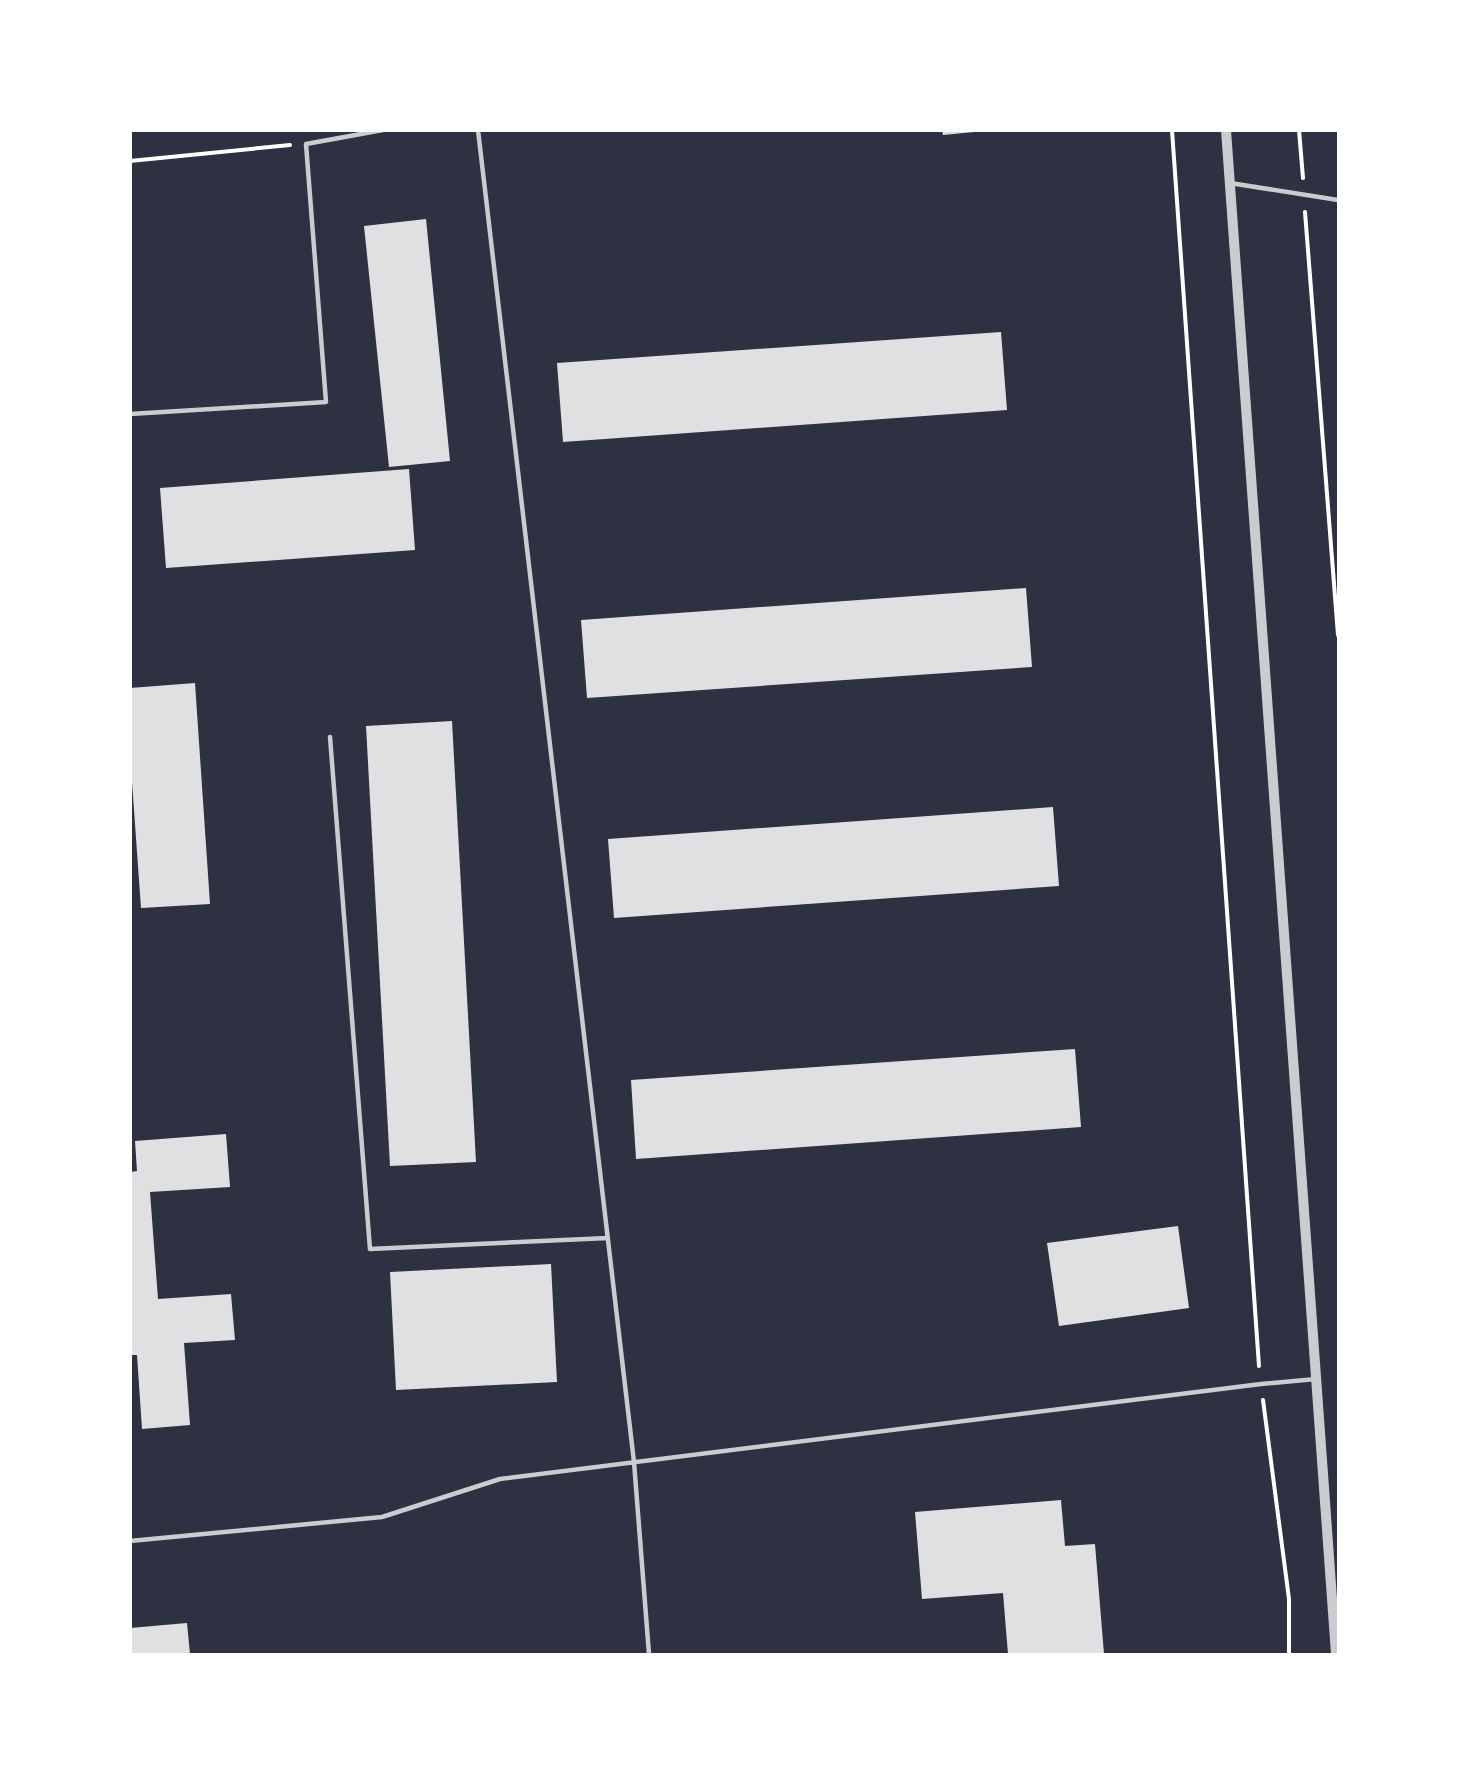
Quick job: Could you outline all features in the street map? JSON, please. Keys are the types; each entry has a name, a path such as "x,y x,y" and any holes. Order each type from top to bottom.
{"street":[{"path":"1226,130 1336,1654"}],"lane":[{"path":"130,414 326,402 306,144 383,130"},
{"path":"478,130 634,1462 649,1654"},
{"path":"1230,183 1338,200"},
{"path":"330,737 370,1249 608,1238"},
{"path":"130,1541 381,1517 500,1479 1261,1384 1316,1380"}],"path":[{"path":"1172,130 1261,1384 1288,1599 1289,1654"},
{"path":"1299,130 1338,635"},
{"path":"130,161 306,144"}],"building":[{"path":"942,130 974,130 974,132 943,135"},
{"path":"426,219 450,461 389,467 364,226"},
{"path":"1001,332 1007,410 563,442 557,363"},
{"path":"409,469 415,550 166,568 160,488"},
{"path":"1026,588 1032,667 587,698 581,620"},
{"path":"195,683 210,904 141,908 130,754 130,688"},
{"path":"452,721 476,1162 390,1166 366,726"},
{"path":"1053,807 1059,886 614,918 608,839"},
{"path":"1075,1049 1081,1127 636,1159 631,1080"},
{"path":"226,1134 230,1187 150,1192 158,1299 231,1294 235,1340 184,1343 190,1425 142,1429 137,1355 130,1355 130,1172 137,1171 135,1141"},
{"path":"1178,1226 1189,1308 1059,1326 1047,1243"},
{"path":"551,1264 557,1382 396,1390 390,1272"},
{"path":"1061,1500 1065,1546 1095,1544 1104,1654 1008,1654 1003,1593 922,1599 915,1512"},
{"path":"187,1623 190,1654 130,1654 130,1628"}]}
